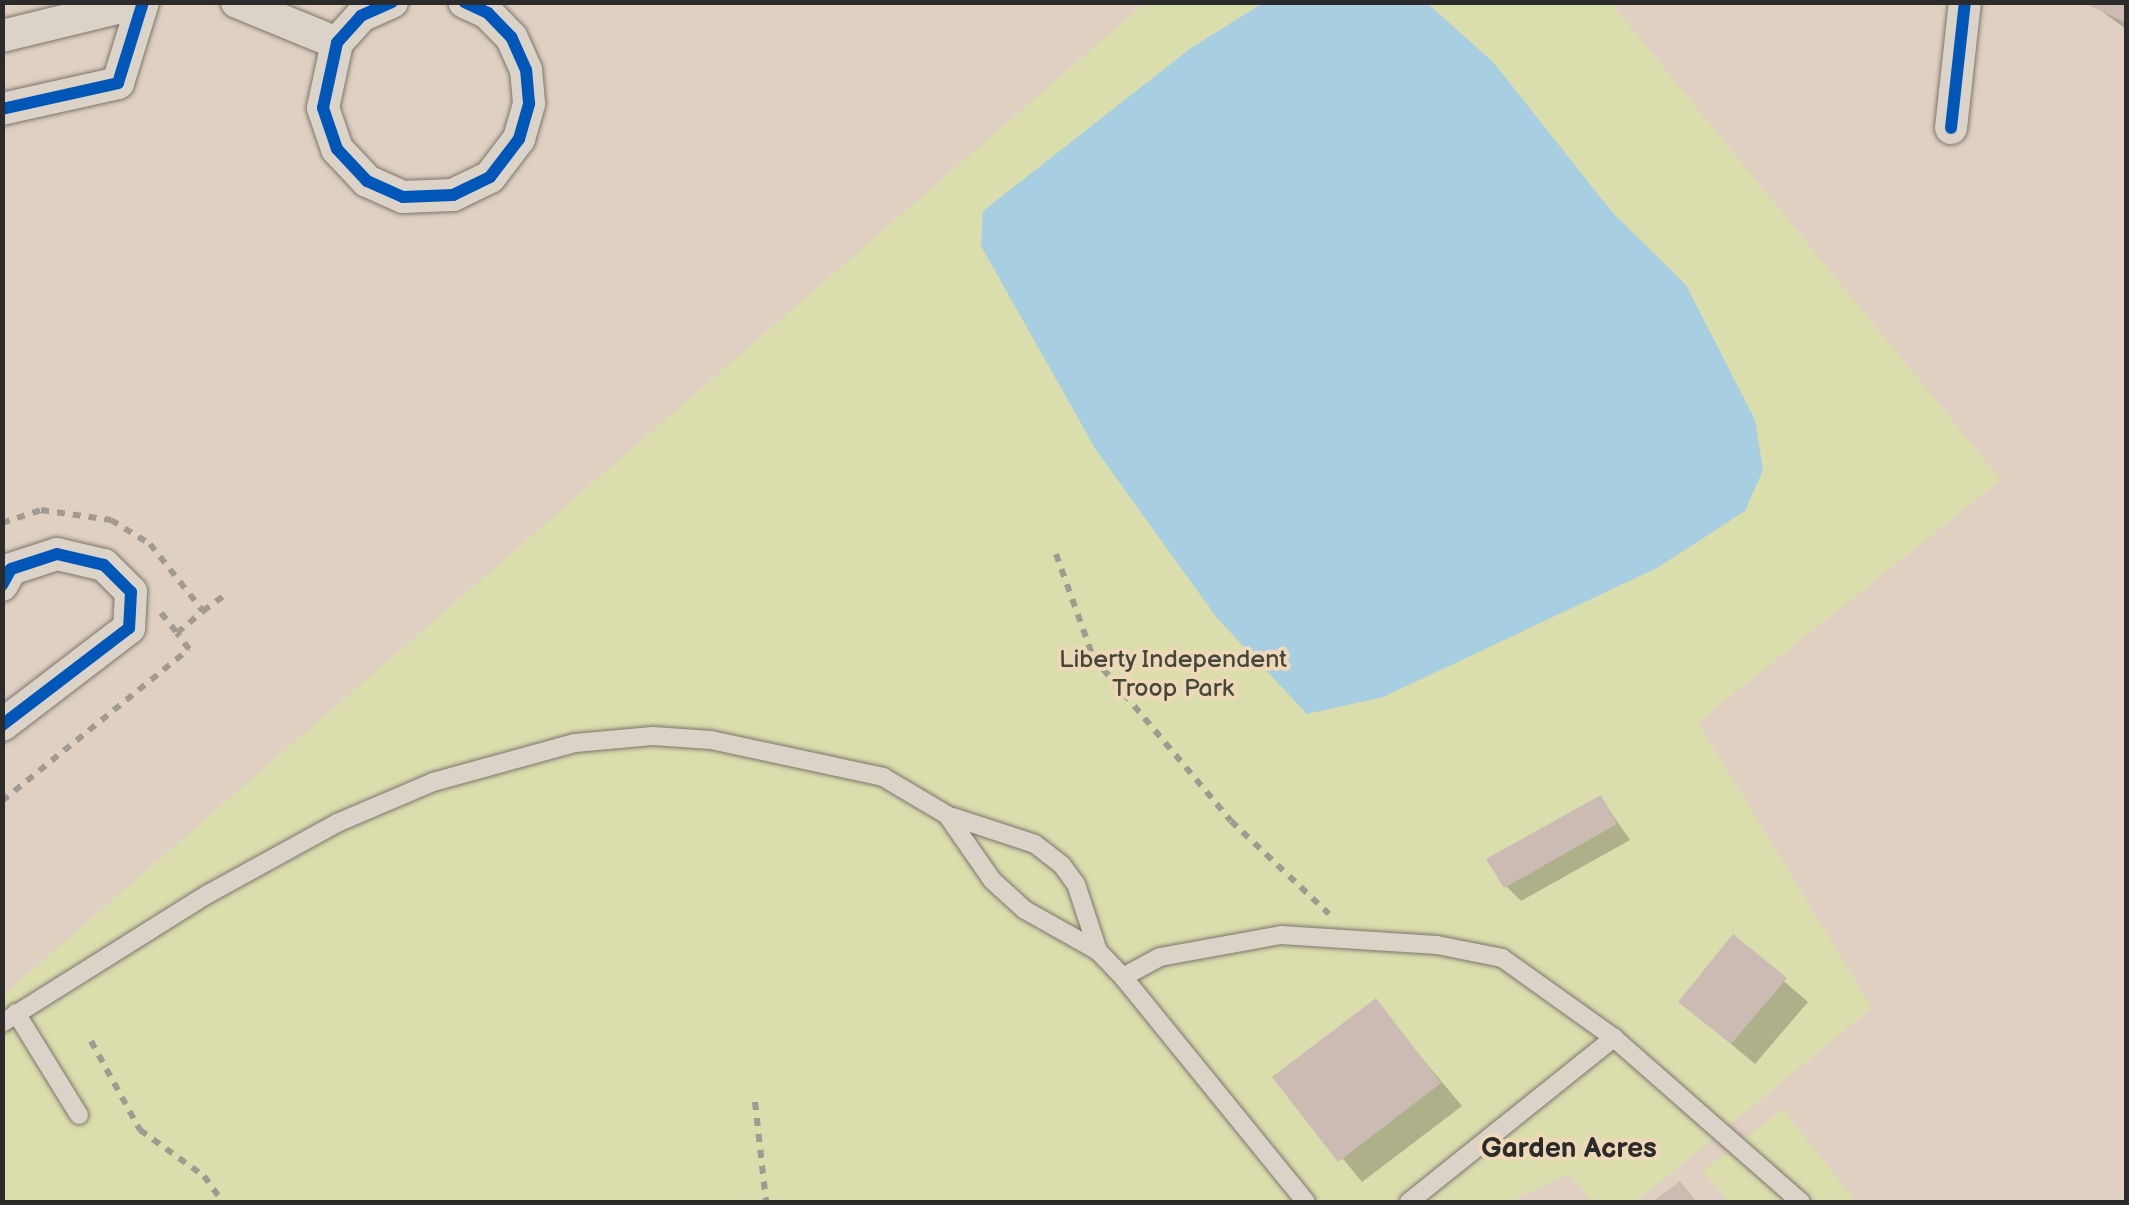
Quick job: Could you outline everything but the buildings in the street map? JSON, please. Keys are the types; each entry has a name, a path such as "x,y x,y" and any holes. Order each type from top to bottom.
{"street":[{"path":"2,36 143,2"},
{"path":"2,109 118,82 143,2"},
{"path":"237,2 336,43"},
{"path":"392,2 361,16 336,43 323,108 337,149 368,181 404,197 452,195 490,177 519,139 529,104 526,70 510,37 488,14 464,2"},
{"path":"1950,128 1965,2"},
{"path":"2,585 11,569 57,554 104,565 131,592 128,628 6,712"}],"lane":[{"path":"79,1115 9,1018 93,962 337,823 433,782 575,743 653,736 762,747 883,778 947,815 1034,844 1062,864 1076,884 1098,950"},
{"path":"947,815 992,880 1024,910 1098,950 1306,1202"},
{"path":"1123,977 1160,957 1281,936 1357,940 1502,958 1614,1038 1802,1202"},
{"path":"1409,1202 1614,1038"}],"path":[{"path":"1056,554 1093,657 1231,822 1357,940"},
{"path":"2,801 189,650 157,607"},
{"path":"177,632 203,610"},
{"path":"91,1041 140,1130 204,1176 223,1202"},
{"path":"756,1102 766,1202"}],"green space":[{"name":"Liberty Independent Troop Park","path":"1145,3 1611,3 2001,480 1698,722 1872,1008 1636,1202 1593,1202 1569,1174 1509,1202 3,1202 2,996"},
{"path":"1783,1109 1856,1202 1729,1202 1703,1171"}],"water":[{"path":"1263,3 1427,3 1494,63 1612,212 1686,285 1755,420 1763,470 1745,511 1657,568 1383,697 1307,714 1217,618 1096,450 981,246 983,211 1191,48"}],"cycle path":[{"path":"2,109 118,83 143,2"},
{"path":"392,2 361,16 337,43 323,108 337,149 367,181 403,197 453,195 490,177 519,139 529,103 526,70 511,37 488,13 464,2"},
{"path":"1951,128 1965,2"},
{"path":"2,585 11,569 57,554 104,565 131,592 129,628 2,725"}],"district":[{"name":"Garden Acres","path":"1569,1149"}]}
